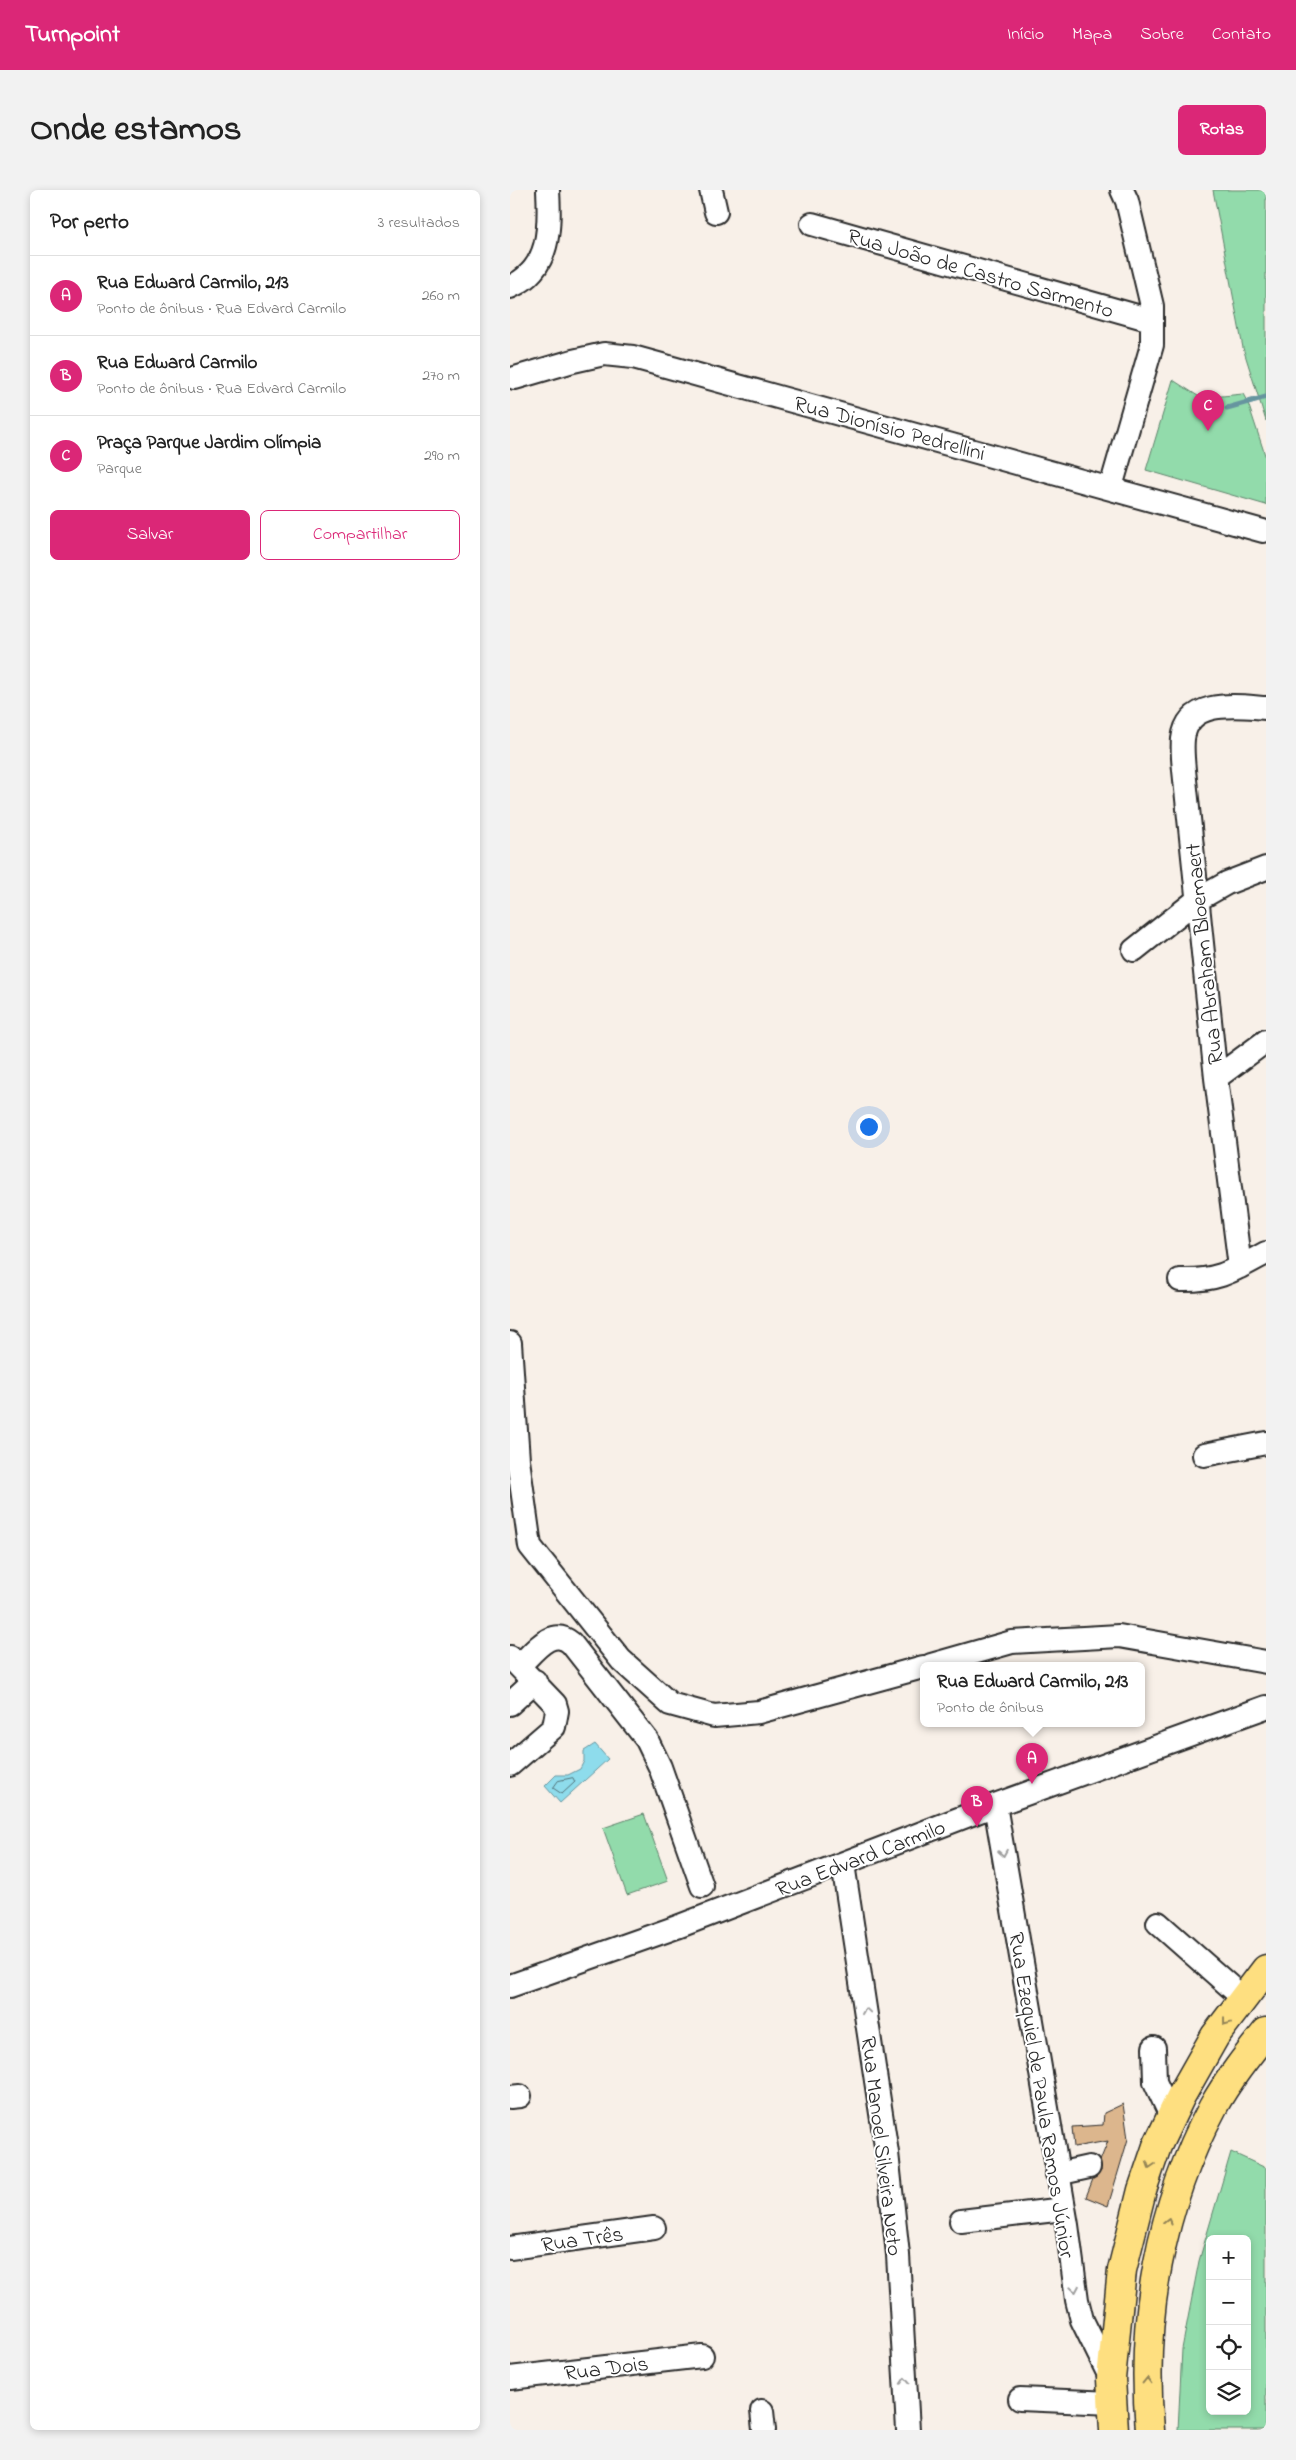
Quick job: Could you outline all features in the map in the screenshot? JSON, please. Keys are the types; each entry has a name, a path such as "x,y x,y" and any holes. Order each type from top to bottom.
{"main road":[{"path":"1114,2430 1111,2391 1122,2270 1142,2190 1157,2146 1171,2116 1215,2036 1257,1983"},
{"path":"1233,2075 1252,2033 1266,2014"},
{"path":"1150,2430 1146,2390 1147,2349 1153,2286 1182,2176 1214,2106 1233,2075 1266,2032"}],"street":[{"path":"510,287 531,271 544,252 550,226 548,190"},
{"path":"711,190 716,212"},
{"path":"1110,487 1152,345 1152,306 1122,190"},
{"name":"Rua João de Castro Sarmento","path":"812,224 1151,320"},
{"name":"Rua Dionísio Pedrellini","path":"515,378 604,354 633,357 1110,487 1263,531"},
{"name":"Rua Abraham Bloemaert","path":"1240,1267 1216,1078 1184,770 1183,740 1187,726 1201,712 1211,707 1239,706 1266,708"},
{"path":"1134,950 1197,900 1226,883 1266,868"},
{"path":"1216,1078 1266,1040"},
{"path":"1180,1280 1204,1281 1222,1276 1266,1253"},
{"path":"510,1343 518,1460 530,1546 621,1660 670,1704 714,1716 759,1712 920,1668"},
{"path":"1204,1455 1266,1443"},
{"path":"942,1662 1012,1642 1118,1636 1266,1662"},
{"path":"510,1704 521,1668 548,1638 561,1637 571,1643 647,1740 660,1767 702,1886"},
{"path":"510,1765 554,1727 557,1712 555,1704 521,1668"},
{"name":"Rua Edvard Carmilo","path":"510,1986 677,1927 995,1804 1266,1707"},
{"name":"Rua Ezequiel de Paula Ramos Júnior","path":"995,1804 1064,2208 1072,2271 1082,2320 1111,2391"},
{"name":"Rua Manoel Silveira Neto","path":"843,1864 887,2153 898,2255 908,2430"},
{"path":"1158,1922 1257,1983"},
{"path":"1154,2048 1155,2082 1171,2116"},
{"path":"1058,2174 1089,2167"},
{"path":"961,2221 1064,2208"},
{"name":"Rua Três","path":"510,2248 654,2228"},
{"name":"Rua Dois","path":"510,2378 702,2356"},
{"path":"1020,2400 1111,2391"}],"green space":[{"path":"1213,190 1266,190 1266,421 1243,348"},
{"path":"1173,380 1201,398 1243,394 1248,403 1266,458 1266,505 1146,470"},
{"path":"644,1814 668,1881 627,1895 603,1828"},
{"path":"1231,2152 1266,2168 1266,2430 1178,2430 1182,2349 1199,2261 1206,2237 1206,2415 1251,2415 1251,2235 1207,2235"}],"water":[{"path":"595,1744 608,1759 560,1803 545,1786 556,1775 568,1775 580,1769 584,1761 584,1751"}],"building":[{"path":"1123,2104 1128,2139 1108,2206 1086,2197 1093,2179 1101,2171 1100,2161 1108,2141 1074,2147 1072,2127 1103,2125 1104,2113"}],"waterway":[{"path":"1227,408 1266,397"}],"place":[{"name":"Praça Parque Jardim Olímpia","path":"1208,431"},
{"name":"Rua Edward Carmilo, 213","path":"1032,1784"},
{"name":"Rua Edward Carmilo","path":"977,1827"}]}
